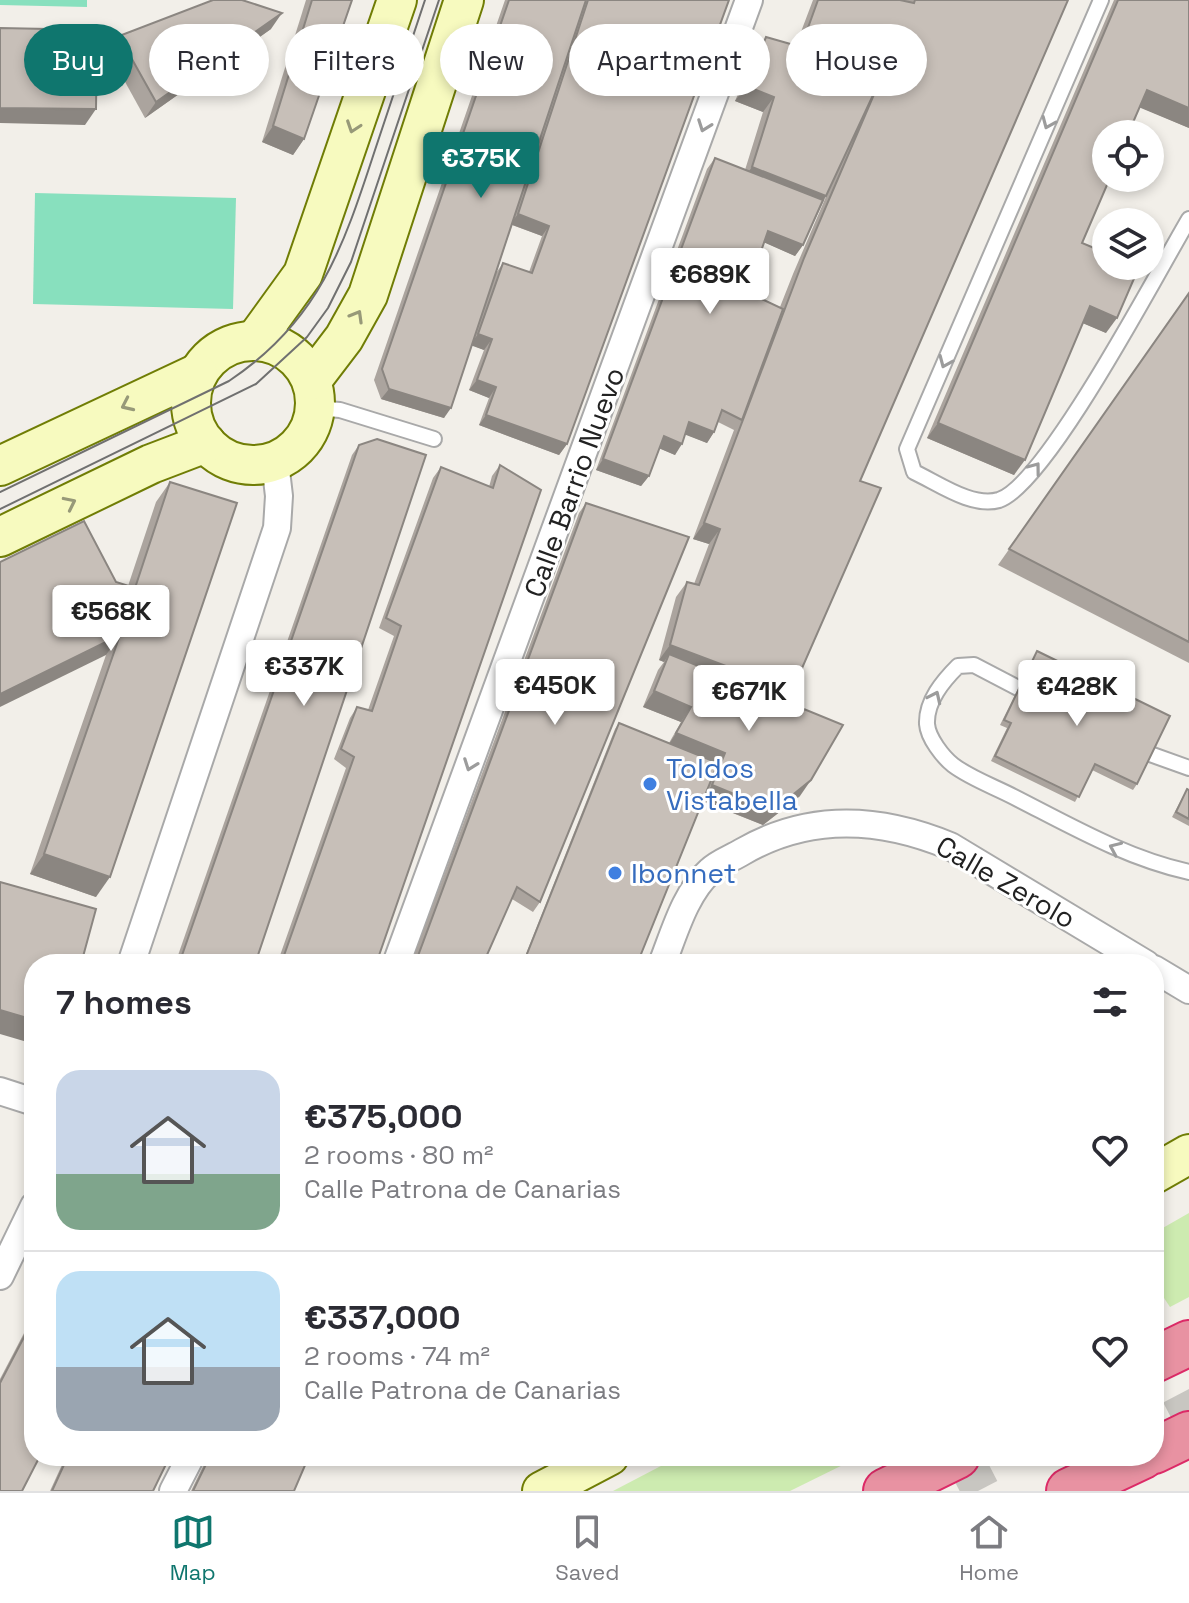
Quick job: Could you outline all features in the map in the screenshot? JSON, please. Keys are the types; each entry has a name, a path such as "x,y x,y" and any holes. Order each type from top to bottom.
{"highway":[{"path":"1164,1355 1189,1343"},
{"path":"1164,1446 1189,1434"},
{"path":"886,1491 937,1466"},
{"path":"1069,1491 1122,1466"}],"street":[{"path":"256,339 303,274 397,0"},
{"path":"314,394 293,353 276,343 256,339 232,343 212,355 198,373 191,407 206,443 231,461 245,465 275,462 293,452 306,437 314,394 368,295 464,0"},
{"name":"Calle Barrio Nuevo","path":"400,954 749,0"},
{"path":"0,466 198,373"},
{"path":"0,537 151,464 206,443"},
{"path":"134,954 277,528 279,496 275,462"},
{"name":"Calle Zerolo","path":"666,954 685,907 709,871 750,847 809,825 883,825 919,833 950,846 1129,954"},
{"path":"1164,975 1189,990"},
{"path":"0,1091 24,1099"},
{"path":"1164,1168 1189,1154"},
{"path":"0,1276 24,1227"},
{"path":"173,1491 186,1466"},
{"path":"542,1491 590,1466"}],"lane":[{"path":"1101,0 907,449 914,472 980,502 998,500 1021,485 1114,353 1189,219"},
{"path":"314,394 340,410 434,439"},
{"path":"1018,688 974,665 958,666 944,679 931,702 927,726 936,746 953,765 1087,835 1150,863 1189,872"},
{"path":"1150,754 1189,768"}],"green space":[{"path":"0,0 87,0 87,7 0,5"},
{"path":"35,193 236,198 233,309 33,304"},
{"path":"1189,1213 1189,1297 1170,1307 1164,1298 1164,1227"},
{"path":"661,1466 841,1466 790,1491 613,1491"}],"building":[{"path":"213,0 242,0 282,13 266,24 150,24"},
{"path":"312,0 352,0 344,24 305,24"},
{"path":"509,0 586,0 578,24 569,24 569,51 451,408 389,389 382,369 476,96 553,96 553,24 501,24"},
{"path":"588,0 729,0 720,24 580,24"},
{"path":"818,0 900,0 914,3 915,0 1068,0 860,481 881,488 792,691 670,645 687,582 699,585 720,529 704,523 804,258 873,96 927,96 927,24 809,24"},
{"path":"1118,0 1189,0 1189,108 1147,90 1134,120 1092,120 1092,192 1104,192 1097,208 1092,208 1092,220 1082,243 1092,247 1092,280 1133,280 1117,318 1090,306 1025,460 938,423"},
{"path":"149,25 149,90 133,61 133,31"},
{"path":"0,28 24,28 24,96 96,96 96,109 0,108"},
{"path":"770,38 786,43 786,96 873,96 826,196 752,167 774,97 770,95"},
{"path":"569,58 569,96 694,96 567,444 486,415 496,387 477,380 492,339 478,334 503,263 532,273 549,226 518,214"},
{"path":"285,87 285,96 319,96 304,139 273,126"},
{"path":"715,158 823,200 803,245 768,231 747,292 783,309 742,420 722,410 714,432 689,422 682,444 664,436 649,476 603,459"},
{"path":"1189,293 1189,642 1009,549"},
{"path":"377,439 426,455 258,954 182,954 359,445"},
{"path":"500,465 541,490 379,954 285,954 354,757 341,749 357,707 372,711 401,626 386,618 441,467 493,488"},
{"path":"170,482 237,503 110,877 44,854 120,635 0,694 0,562 84,521 116,582 135,588"},
{"path":"586,503 689,537 540,902 517,887 487,954 419,954"},
{"path":"1037,651 1170,716 1137,784 1095,764 1079,797 995,756 1011,723 1004,720"},
{"path":"669,654 843,725 811,780 774,810 712,785 725,753 676,733 691,707 654,691"},
{"path":"619,723 718,763 641,954 527,954"},
{"path":"1189,790 1189,819 1176,812"},
{"path":"0,882 96,909 84,954 24,954 24,1017 0,1010"},
{"path":"24,1337 24,1466 35,1466 22,1491 0,1491 0,1383"},
{"path":"63,1466 165,1466 153,1491 52,1491"},
{"path":"205,1466 305,1466 294,1491 193,1491"}],"tunnel":[{"path":"1164,1362 1189,1411"},
{"path":"968,1466 981,1491"}],"tram line":[{"path":"0,492 229,381 260,358 285,333 324,280 338,250 363,186 425,0"},
{"path":"0,509 256,384 307,337 328,308 351,262 439,0"}],"place":[{"name":"Toldos Vistabella","path":"650,784"},
{"name":"Ibonnet","path":"615,873"}]}
